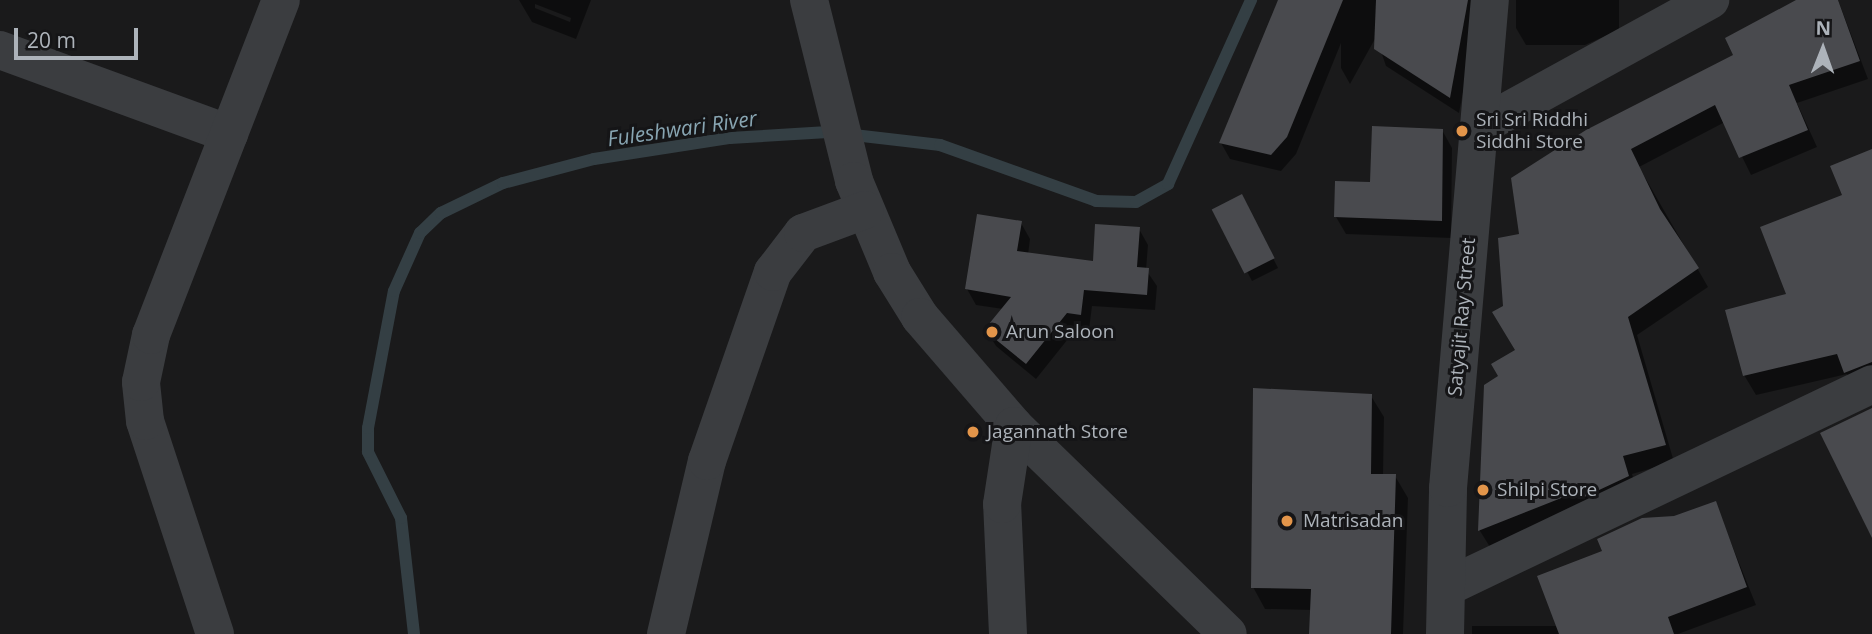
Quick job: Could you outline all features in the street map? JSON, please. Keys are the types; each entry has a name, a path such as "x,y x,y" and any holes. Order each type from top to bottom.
{"street":[{"path":"215,634 145,421 141,382 150,335 281,0"},
{"name":"Satyajit Ray Street","path":"1445,634 1448,488 1490,0"},
{"path":"1479,127 1710,0"},
{"path":"812,11 860,196 920,317 1014,426 1228,634"},
{"path":"0,50 229,134"},
{"path":"666,634 707,461 773,272 803,233 860,196"},
{"path":"1447,587 1872,384"},
{"path":"1008,634 1002,504 1014,426"}],"building":[{"path":"1278,0 1343,0 1287,137 1271,155 1219,143"},
{"path":"1376,0 1468,0 1450,98 1374,49"},
{"path":"1796,0 1838,0 1860,61 1789,85 1808,130 1739,158 1715,105 1631,149 1660,209 1699,268 1628,317 1666,445 1623,456 1629,476 1582,498 1579,491 1478,531 1484,385 1498,376 1491,364 1515,350 1492,312 1503,306 1498,238 1519,234 1511,178 1586,130 1733,55 1725,38"},
{"path":"1372,126 1443,129 1442,221 1334,217 1335,181 1370,182"},
{"path":"1872,149 1872,362 1844,373 1837,354 1743,376 1725,310 1786,294 1760,227 1842,195 1830,166"},
{"path":"1242,194 1275,258 1244,274 1212,209"},
{"path":"977,214 1022,221 1017,251 1093,261 1095,224 1140,227 1137,267 1149,268 1147,295 1084,290 1081,315 1067,313 1026,364 984,330 1011,297 965,289"},
{"path":"1253,388 1372,394 1371,474 1396,474 1391,634 1309,634 1311,589 1251,588"},
{"path":"1872,408 1872,538 1820,433"},
{"path":"1716,501 1747,587 1668,617 1674,634 1559,634 1537,576 1602,551 1597,539 1642,518 1674,516"}],"waterway":[{"name":"Fuleshwari River","path":"414,634 401,518 368,452 368,428 394,291 420,233 441,213 503,183 594,159 730,138 828,132 940,145 1096,201 1136,202 1168,184 1251,0"}],"place":[{"name":"Sri Sri Riddhi Siddhi Store","path":"1462,131"},
{"name":"Arun Saloon","path":"992,332"},
{"name":"Jagannath Store","path":"973,432"},
{"name":"Shilpi Store","path":"1483,490"},
{"name":"Matrisadan","path":"1287,521"}]}
